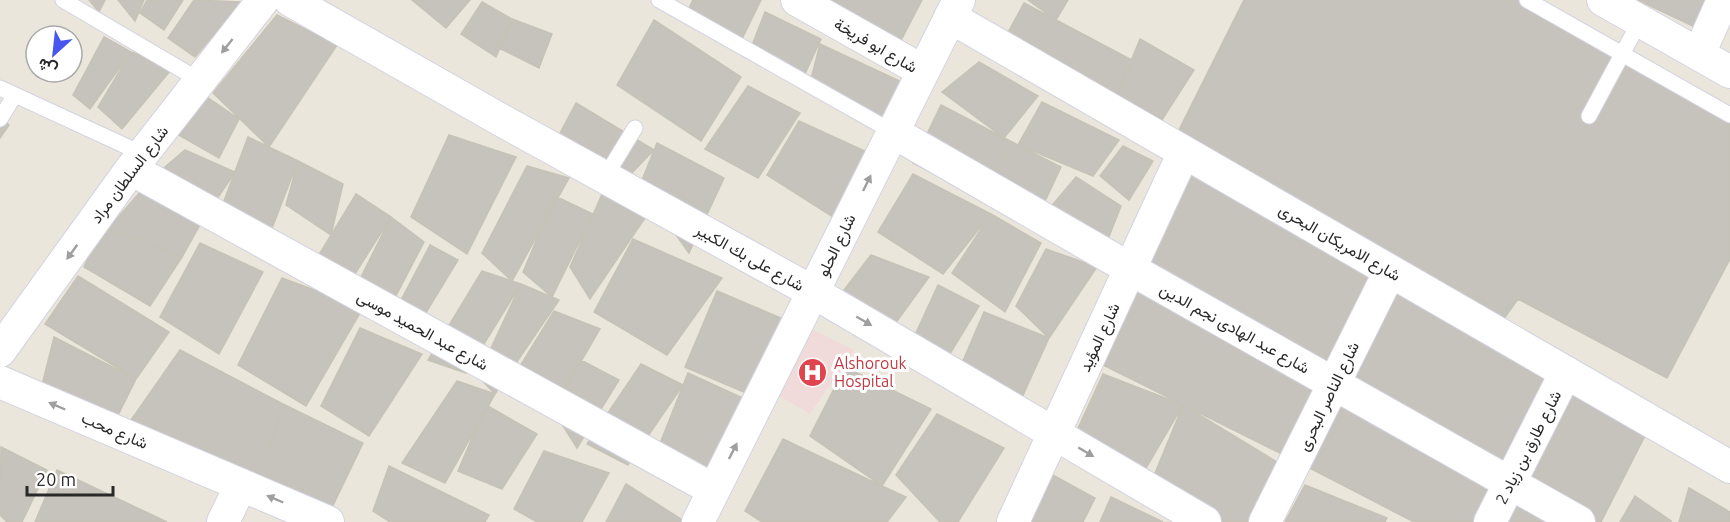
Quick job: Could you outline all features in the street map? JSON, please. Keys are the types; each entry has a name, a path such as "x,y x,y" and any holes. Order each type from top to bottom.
{"street":[{"name":"شارع السلطان مراد","path":"0,351 137,162 263,0"},
{"name":"شارع على بك الكبير","path":"290,0 813,292 1205,522"},
{"name":"شارع ابو فريخة","path":"797,0 923,71"},
{"path":"1603,0 1730,72"},
{"path":"1699,54 1723,0"},
{"name":"شارع الحلو","path":"698,522 955,8"},
{"name":"شارع الامريكان البحرى","path":"955,8 1185,152 1730,466"},
{"name":"شارع عبد الهادى نجم الدين","path":"892,132 1579,522"},
{"name":"شارع المؤيد","path":"1013,522 1185,152"},
{"name":"شارع عبد الحميد موسى","path":"137,162 714,490"},
{"name":"شارع الناصر البحرى","path":"1265,522 1390,271"},
{"name":"شارع طارق بن زياد 2","path":"1490,522 1566,372"},
{"name":"شارع محب","path":"0,382 328,522"},
{"path":"223,522 241,484"}],"lane":[{"path":"63,0 199,80"},
{"path":"659,0 892,132"},
{"path":"1527,0 1730,115"},
{"path":"1589,116 1640,21"},
{"path":"0,88 137,162"},
{"path":"0,119 15,95"},
{"path":"605,177 635,128"}],"shaded area":[{"name":"Alshorouk Hospital","path":"810,328 854,350 810,414 776,394"}],"building":[{"path":"89,0 105,0 99,12"},
{"path":"118,0 144,0 135,21"},
{"path":"147,0 183,0 164,30 140,13"},
{"path":"194,0 241,2 195,57 168,38"},
{"path":"412,0 470,0 446,28"},
{"path":"693,0 761,0 740,43 688,10"},
{"path":"814,0 922,0 896,50"},
{"path":"1028,0 1068,0 1056,20"},
{"path":"1244,0 1522,0 1730,115 1730,259 1667,378 1518,299 1503,320 1177,134"},
{"path":"1638,0 1712,0 1699,29"},
{"path":"482,2 512,19 496,57 461,34"},
{"path":"1024,3 1132,60 1115,100 1005,38"},
{"path":"765,12 821,39 803,78 751,48"},
{"path":"277,15 337,45 269,147 213,93"},
{"path":"512,19 552,34 539,68 495,46"},
{"path":"654,20 741,77 701,141 617,85"},
{"path":"104,37 131,52 90,109 73,95 79,84 84,84 84,74"},
{"path":"1140,39 1194,70 1160,123 1115,100"},
{"path":"820,44 904,83 880,119 811,79"},
{"path":"131,52 174,66 122,129 98,107"},
{"path":"979,62 1038,96 1004,138 942,92"},
{"path":"748,86 800,113 758,178 705,149"},
{"path":"204,95 239,119 219,158 177,134"},
{"path":"1042,102 1119,140 1093,176 1018,145"},
{"path":"576,103 654,150 626,179 557,139"},
{"path":"941,105 1014,143 978,197 913,163"},
{"path":"0,117 9,125 0,138"},
{"path":"799,121 867,152 833,217 767,175"},
{"path":"449,135 516,157 467,254 411,217"},
{"path":"248,137 298,161 269,236 221,209"},
{"path":"657,143 724,178 689,253 640,185"},
{"path":"1014,143 1061,167 1032,229 978,197"},
{"path":"1123,146 1153,161 1129,200 1100,176"},
{"path":"185,150 235,172 201,223 150,180"},
{"path":"1181,159 1390,271 1332,376 1130,269"},
{"path":"298,161 343,184 331,235 286,205"},
{"path":"527,166 569,178 512,281 482,253"},
{"path":"913,174 991,214 943,274 878,232"},
{"path":"1076,177 1121,206 1097,267 1032,229"},
{"path":"141,191 201,223 182,257 108,229"},
{"path":"603,192 649,212 590,299 570,267"},
{"path":"356,194 391,217 346,288 317,258"},
{"path":"555,196 593,214 552,297 523,272"},
{"path":"991,214 1041,243 1005,312 952,273"},
{"path":"391,217 424,242 388,311 359,281"},
{"path":"102,227 182,257 150,306 84,267"},
{"path":"633,239 722,278 667,355 594,312"},
{"path":"200,243 263,272 219,354 160,317"},
{"path":"430,245 458,260 410,339 388,325"},
{"path":"1046,249 1097,267 1049,338 1016,306"},
{"path":"871,255 929,277 887,335 841,294"},
{"path":"482,271 521,284 466,373 428,360"},
{"path":"1134,271 1334,384 1296,461 1089,358"},
{"path":"1390,271 1650,426 1601,522 1414,522 1296,461"},
{"path":"78,276 169,332 136,379 45,324"},
{"path":"282,278 363,308 306,406 238,365"},
{"path":"521,284 559,300 495,394 478,376"},
{"path":"938,285 979,306 942,367 914,337"},
{"path":"717,291 783,319 751,395 685,367"},
{"path":"554,311 600,329 553,410 506,389"},
{"path":"984,312 1049,338 1019,404 960,368"},
{"path":"360,328 422,354 369,436 321,406"},
{"path":"54,337 136,379 115,421 41,389"},
{"path":"180,350 285,405 257,478 129,423"},
{"path":"579,359 619,380 577,448 553,410"},
{"path":"641,364 683,385 628,465 587,444"},
{"path":"845,367 931,409 882,486 810,436"},
{"path":"688,373 745,399 702,479 657,451"},
{"path":"1103,374 1183,405 1142,475 1075,435"},
{"path":"457,381 495,394 445,483 402,463"},
{"path":"285,405 363,443 325,522 257,478"},
{"path":"486,405 537,434 502,489 458,471"},
{"path":"1183,405 1277,462 1248,522 1222,522 1151,483"},
{"path":"937,414 1004,448 958,522 940,522 896,475"},
{"path":"783,439 906,497 887,522 762,522 745,511"},
{"path":"1,447 47,470 22,522 7,522 0,515"},
{"path":"544,451 609,473 582,522 537,522 514,509"},
{"path":"389,466 489,515 485,522 390,522 373,511"},
{"path":"57,470 167,522 35,522"},
{"path":"1049,473 1095,498 1083,522 1024,522"},
{"path":"626,484 684,521 684,522 606,522"},
{"path":"1305,485 1387,518 1385,522 1285,522"},
{"path":"1689,488 1730,512 1730,522 1679,522"},
{"path":"1635,496 1671,521 1671,522 1620,522"},
{"path":"1111,497 1163,522 1100,522"}],"place":[{"name":"Alshorouk Hospital","path":"813,372"}]}
